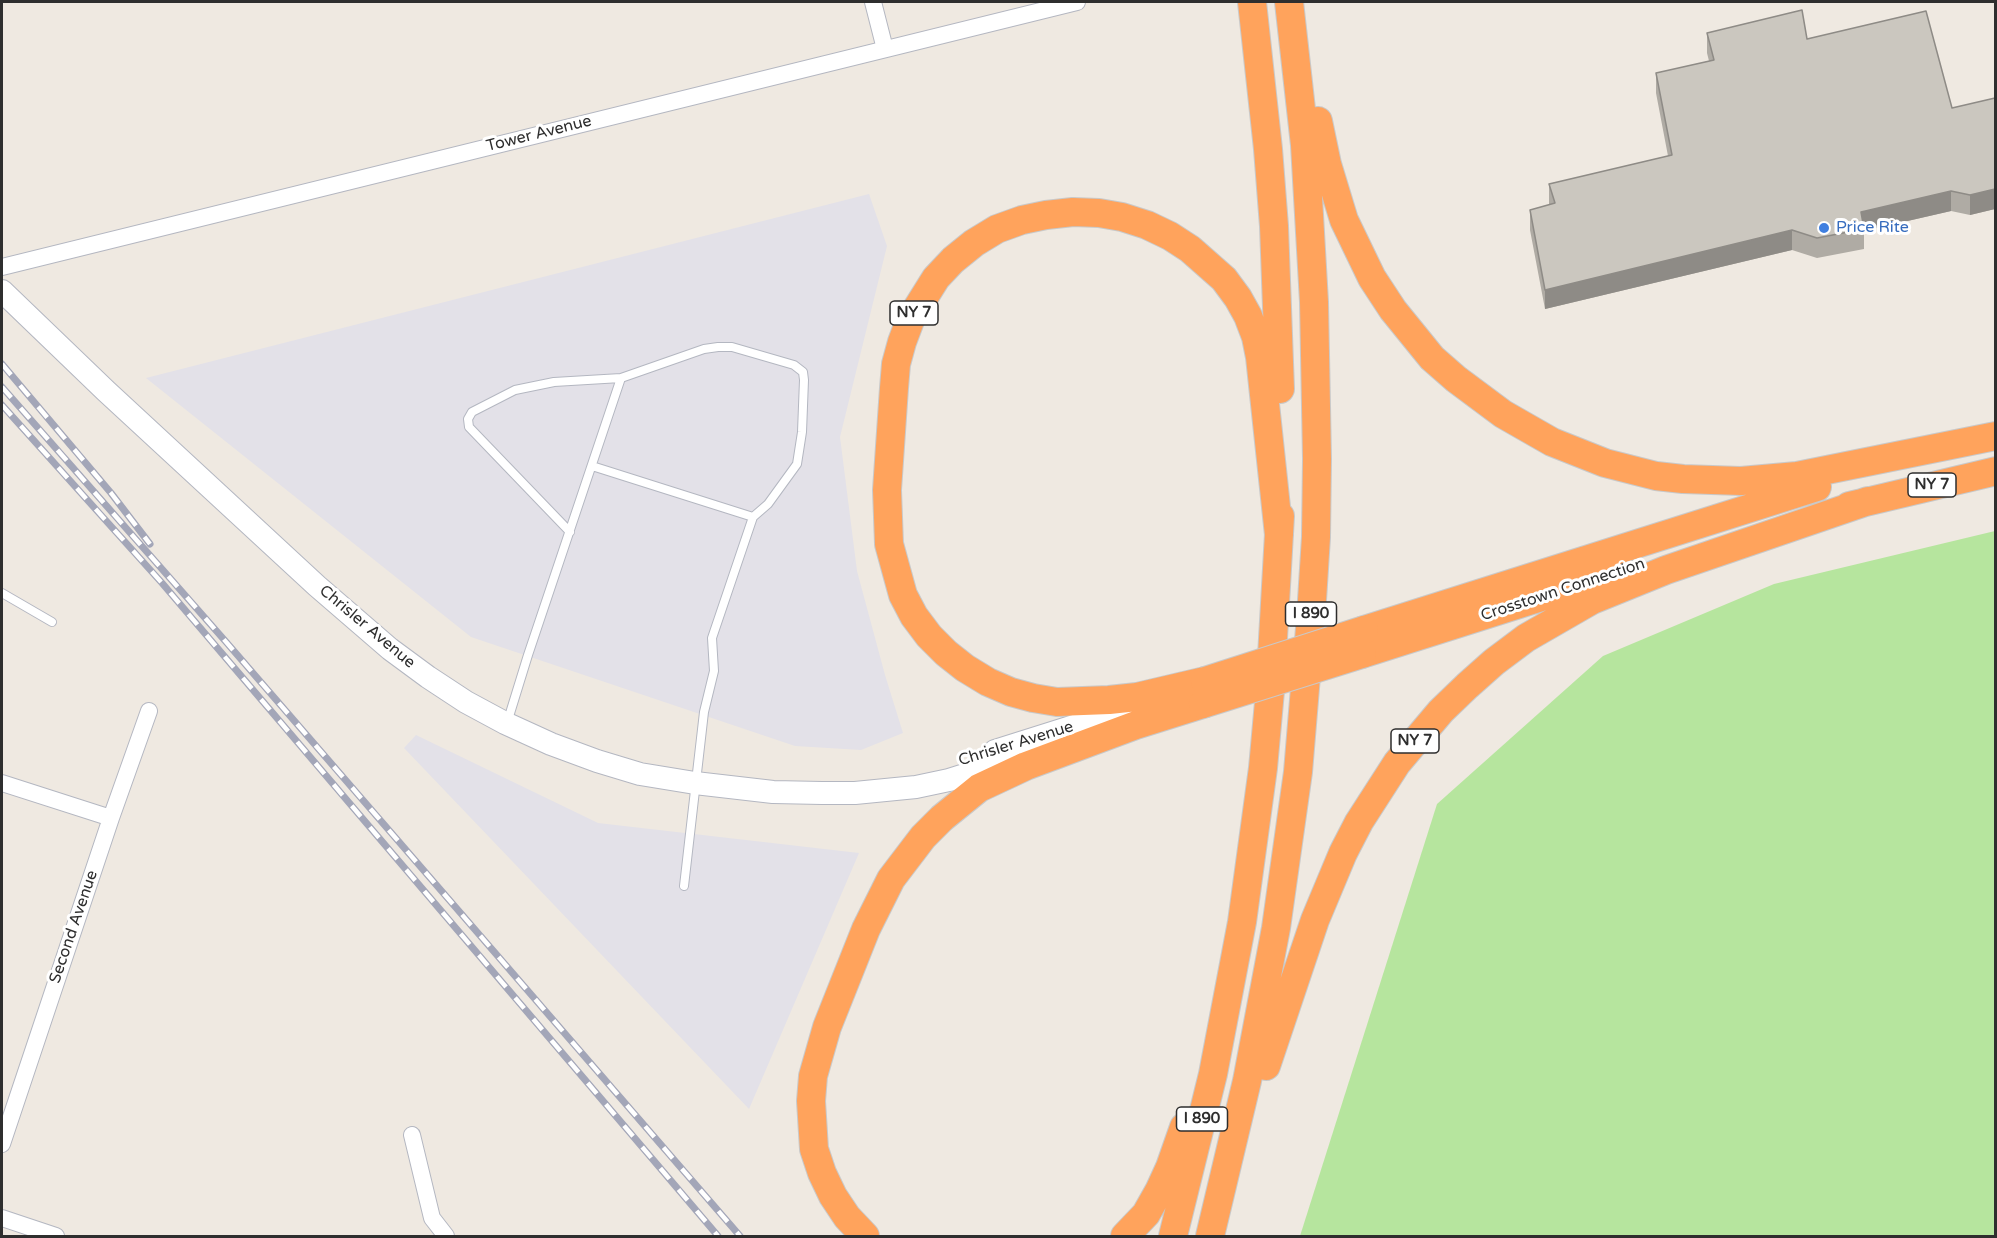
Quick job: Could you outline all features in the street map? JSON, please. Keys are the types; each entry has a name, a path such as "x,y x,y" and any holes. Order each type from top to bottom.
{"highway":[{"name":"I 890","path":"1173,1236 1197,1141 1242,922 1263,768 1280,535 1280,381 1275,237 1252,2"},
{"name":"I 890","path":"1212,1227 1247,1081 1276,928 1298,772 1316,537 1314,302 1305,145 1289,2"},
{"path":"1294,2 1327,164 1344,220 1358,250 1377,286 1411,334 1432,358 1503,414 1552,442 1605,463 1656,476 1712,481 1770,480 1797,476 1995,437"},
{"name":"NY 7","path":"1204,693 1058,702 1033,698 988,682 965,668 940,648 914,616 903,594 889,544 887,490 896,364 911,318 936,278 974,243 997,229 1046,214 1099,213 1122,217 1147,225 1190,249 1224,279 1248,316 1256,337 1280,535"},
{"name":"Crosstown Connection","path":"865,1236 847,1217 833,1196 814,1149 810,1101 819,1050 878,904 891,879 923,837 979,788 1026,766 1136,725 1204,693 1363,642 1747,509 1995,437"},
{"name":"Crosstown Connection","path":"1363,642 1868,501 1995,471"},
{"name":"NY 7","path":"1212,1227 1302,955 1343,853 1359,822 1391,772 1441,711 1494,662 1526,638 1592,600 1666,570 1868,501"},
{"path":"1125,1236 1146,1214 1170,1167 1227,1000"}],"street":[{"path":"873,2 885,49"},
{"name":"Tower Avenue","path":"2,267 1077,2"},
{"name":"Chrisler Avenue","path":"2,291 356,620 428,677 466,702 550,744 640,774 694,783 773,792 855,794 916,787 949,780 1051,748 1136,725"},
{"name":"Chrisler Avenue","path":"822,794 884,783 1128,710 1204,693"},
{"name":"Second Avenue","path":"2,1144 111,818 150,711"},
{"path":"2,783 111,818"},
{"path":"412,1135 432,1218 446,1236"},
{"path":"2,1218 56,1236"}],"lane":[{"path":"570,532 469,428 468,419 471,412 515,390 554,382 621,378 704,349 718,347 732,347 794,365 802,372 804,381 802,432 797,464 768,504 753,517 712,638 714,671 704,712 694,783 684,886"},
{"path":"507,724 621,378"},
{"path":"592,466 753,517"},
{"path":"2,593 52,622"}],"shaded area":[{"path":"869,194 887,246 840,437 857,571 903,733 861,750 795,746 471,637 146,378"},
{"path":"416,735 598,823 859,853 749,1109 404,748"}],"green space":[{"path":"1995,531 1995,1236 1300,1236 1437,804 1603,656 1774,584"}],"building":[{"path":"1802,10 1807,39 1926,11 1952,108 1995,98 1995,189 1970,195 1951,191 1861,212 1864,229 1817,238 1792,230 1545,290 1530,210 1555,203 1549,184 1672,155 1656,73 1714,60 1707,33"}],"railway":[{"path":"2,364 111,493 150,544"},
{"path":"2,387 227,643 740,1236"},
{"path":"2,405 162,583 718,1236"}],"place":[{"name":"Price Rite","path":"1824,228"}]}
